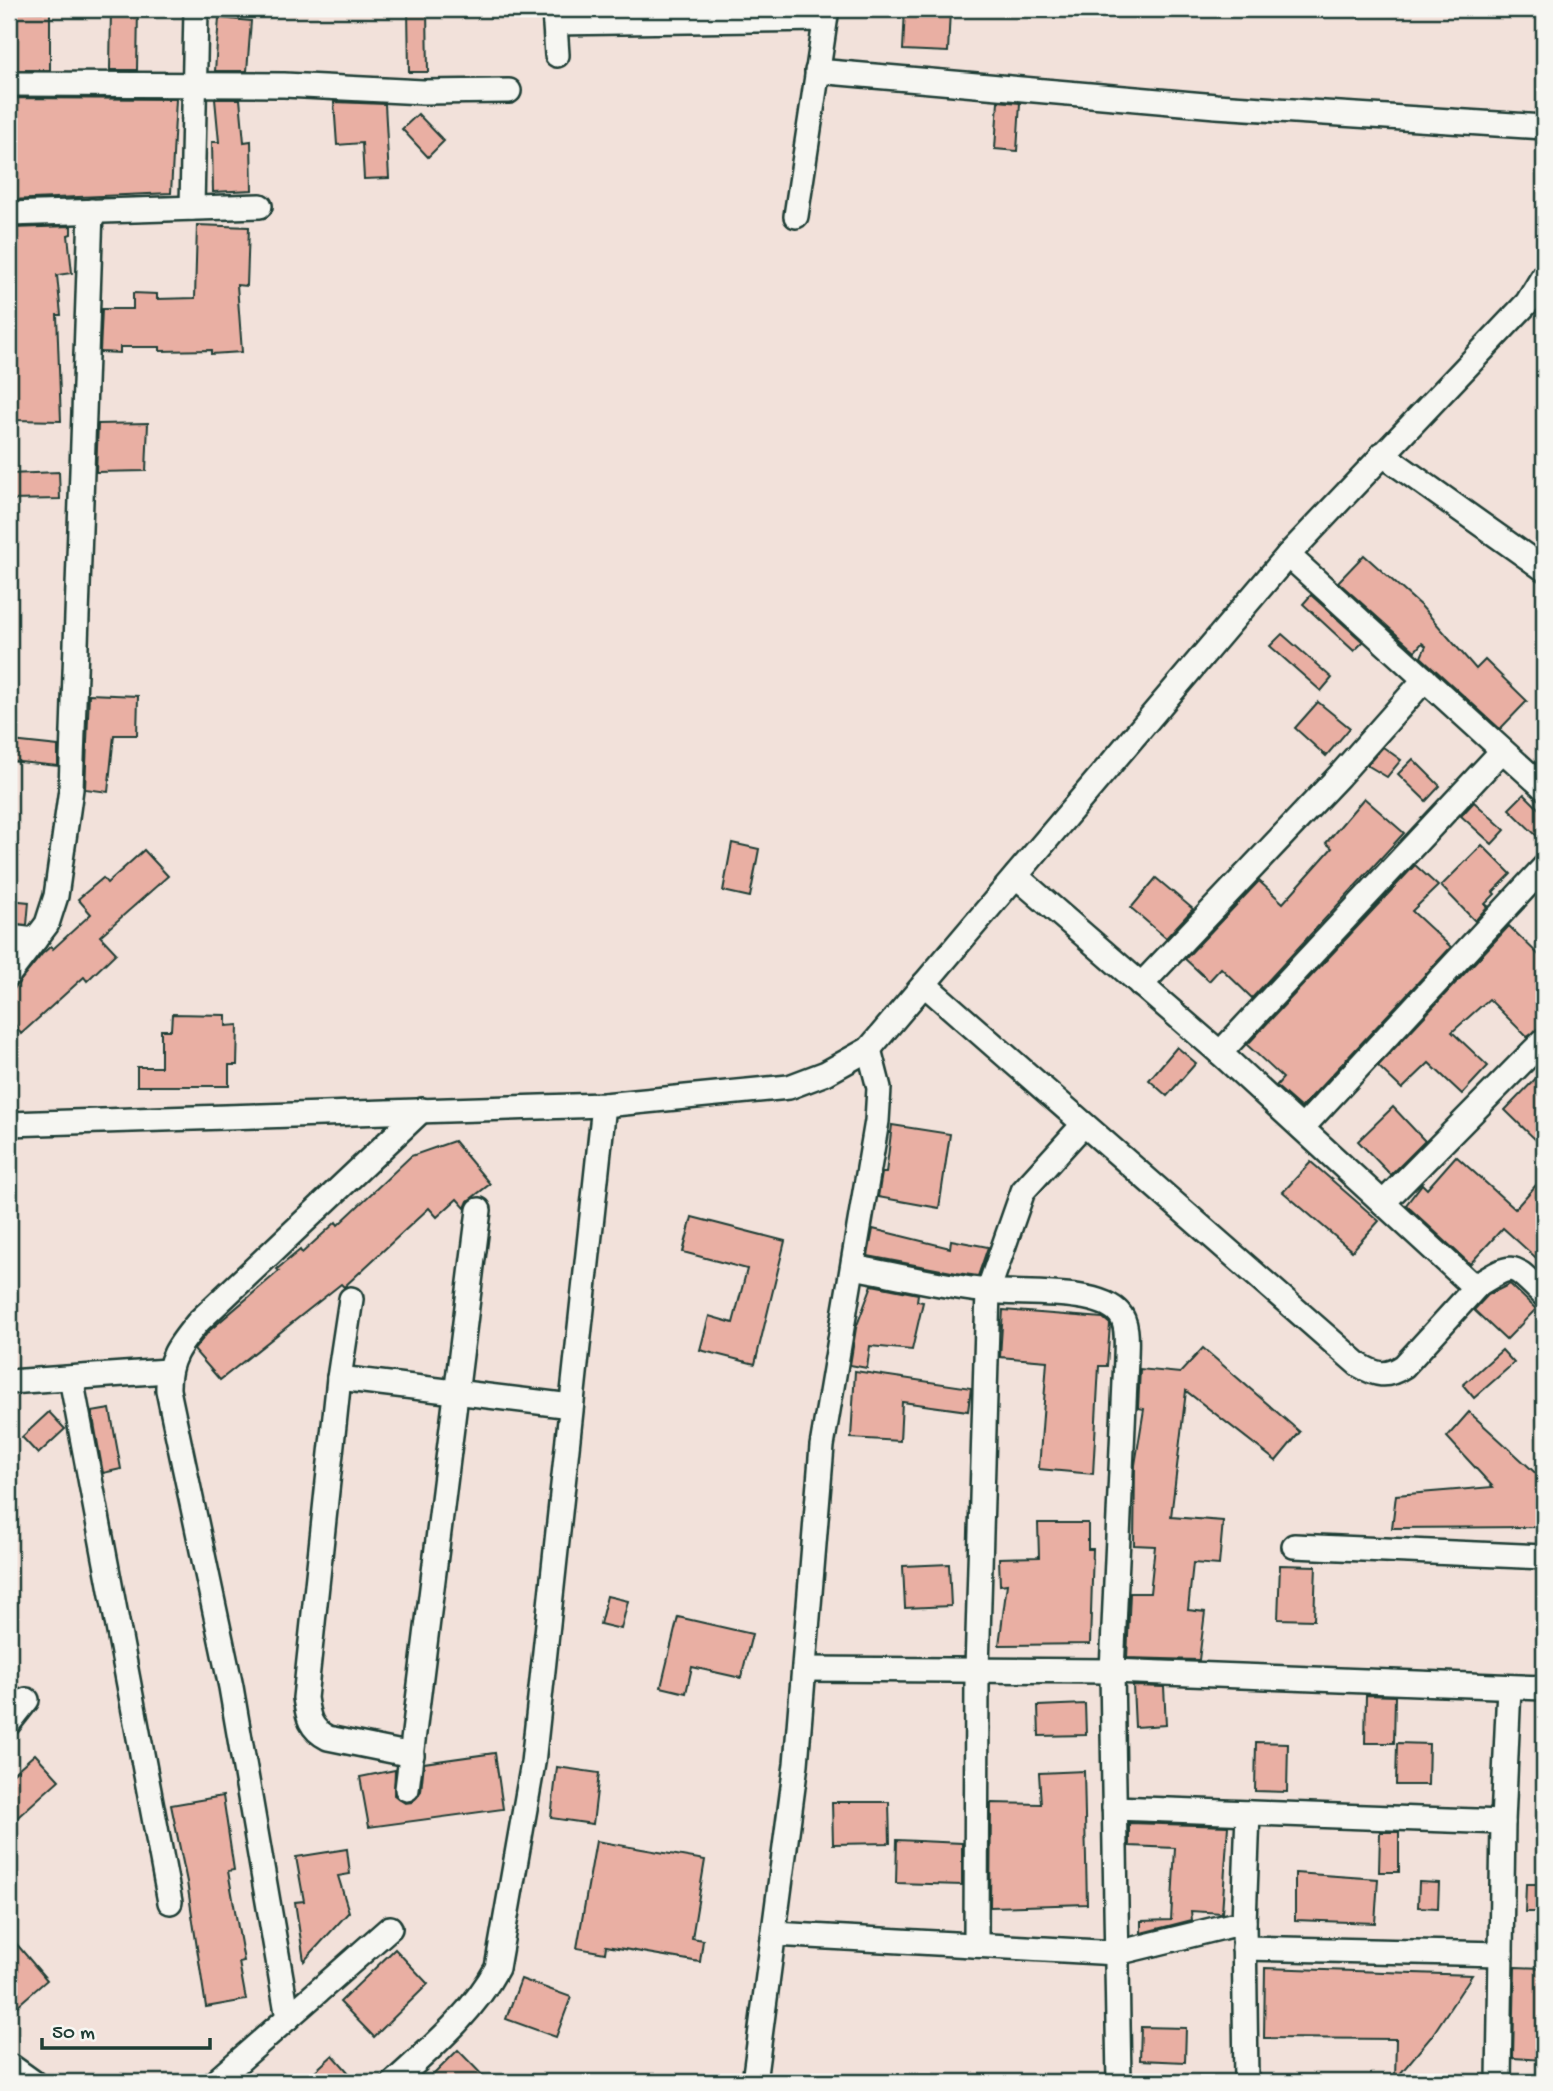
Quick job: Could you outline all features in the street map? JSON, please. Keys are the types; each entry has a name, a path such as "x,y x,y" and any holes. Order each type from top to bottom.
{"street":[{"path":"192,208 196,9"},
{"path":"557,55 555,16 826,14 796,216"},
{"path":"817,71 1216,106 1544,127"},
{"path":"9,84 284,85 423,92 509,91"},
{"path":"9,214 260,206"},
{"path":"9,974 47,924 56,896 71,789 91,211"},
{"path":"9,1124 604,1105 789,1087 826,1073 869,1049 1288,555 1382,454 1535,308 1544,275"},
{"path":"1382,454 1544,569"},
{"path":"1288,555 1544,788"},
{"path":"1141,985 1339,776 1426,679"},
{"path":"1220,1053 1502,751"},
{"path":"1302,1128 1544,867"},
{"path":"1016,876 1220,1053 1469,1282 1479,1284"},
{"path":"9,937 35,940"},
{"path":"924,984 1359,1365 1376,1375 1391,1374 1404,1366 1479,1284 1499,1269 1508,1267 1520,1273 1544,1295"},
{"path":"1383,1203 1544,1040"},
{"path":"754,2082 796,1764 822,1446 877,1121 879,1088 869,1049"},
{"path":"394,2082 484,1993 497,1968 533,1763 604,1105"},
{"path":"288,2018 231,1687 167,1390 167,1371 175,1350 199,1321 422,1110"},
{"path":"976,1945 977,1670 988,1291 1023,1191 1083,1125"},
{"path":"407,1788 479,1210"},
{"path":"853,1267 988,1291 1072,1296 1104,1303 1118,1311 1125,1322 1124,1414 1112,1671 1119,2082"},
{"path":"351,1298 339,1378 305,1698 308,1720 316,1732 328,1738 412,1755"},
{"path":"9,1382 167,1371"},
{"path":"71,1378 170,1902"},
{"path":"339,1378 571,1406"},
{"path":"1294,1546 1544,1556"},
{"path":"804,1669 1112,1671 1544,1688"},
{"path":"1499,2082 1503,1822 1509,1686"},
{"path":"9,1723 27,1700"},
{"path":"1114,1808 1503,1822"},
{"path":"1246,2082 1244,1922 1248,1812"},
{"path":"774,1934 1116,1952 1244,1922"},
{"path":"215,2082 390,1928"},
{"path":"1244,1948 1501,1954"},
{"path":"12,2067 33,2082"}],"building":[{"path":"111,9 138,9 137,70 110,70"},
{"path":"408,9 427,9 428,72 409,72"},
{"path":"905,9 950,9 948,52 903,50"},
{"path":"9,11 50,12 50,70 9,70"},
{"path":"219,18 251,21 247,71 215,71"},
{"path":"9,98 176,99 171,193 9,200"},
{"path":"215,99 240,99 244,142 251,141 252,190 213,192 212,142 219,142"},
{"path":"998,101 1020,103 1017,151 995,149"},
{"path":"334,102 385,104 389,178 364,179 362,143 337,145"},
{"path":"418,114 444,141 428,157 402,129"},
{"path":"197,225 249,227 247,286 237,285 242,352 211,354 211,350 160,351 160,347 120,347 120,353 100,352 102,309 133,309 133,293 157,294 157,299 195,298"},
{"path":"71,226 71,234 68,235 72,273 57,275 61,315 57,315 61,421 13,420 9,262 16,262 13,228"},
{"path":"148,423 146,471 96,472 98,424"},
{"path":"59,472 60,499 9,500 9,474"},
{"path":"1364,555 1422,607 1476,669 1485,660 1527,701 1500,729 1421,657 1426,646 1422,643 1415,651 1338,582"},
{"path":"1311,595 1363,642 1354,651 1303,604"},
{"path":"1282,634 1332,678 1321,691 1270,646"},
{"path":"89,694 138,696 137,735 114,735 108,792 85,789"},
{"path":"1318,702 1350,728 1326,756 1295,728"},
{"path":"12,741 58,746 58,766 10,761"},
{"path":"1383,747 1401,760 1387,777 1367,765"},
{"path":"1413,759 1440,786 1426,801 1398,774"},
{"path":"1524,794 1544,814 1544,843 1509,809"},
{"path":"1364,798 1404,833 1252,998 1221,968 1209,981 1185,959 1259,881 1283,903 1332,848 1326,843"},
{"path":"1474,802 1505,830 1492,844 1461,816"},
{"path":"732,843 759,849 750,897 723,891"},
{"path":"1482,845 1511,874 1493,892 1495,894 1485,904 1488,906 1475,921 1441,886"},
{"path":"144,850 168,876 100,936 116,953 87,981 84,977 21,1034 9,1015 9,997 16,986 42,954 51,946 53,949 91,914 78,899 103,878 107,883"},
{"path":"1415,865 1438,886 1412,911 1451,947 1301,1108 1276,1086 1283,1078 1247,1045"},
{"path":"1156,878 1193,909 1166,938 1131,908"},
{"path":"9,900 29,902 27,925 9,923"},
{"path":"1509,926 1544,960 1544,1026 1527,1037 1489,999 1452,1032 1488,1066 1462,1094 1429,1063 1402,1089 1378,1066"},
{"path":"172,1014 226,1015 226,1026 238,1025 237,1065 229,1065 229,1086 137,1086 137,1067 161,1067 161,1030 171,1030"},
{"path":"1177,1047 1196,1063 1167,1096 1149,1080"},
{"path":"1544,1070 1544,1148 1505,1110"},
{"path":"1393,1107 1425,1141 1391,1175 1358,1141"},
{"path":"892,1125 950,1134 939,1208 878,1197 882,1173 886,1173"},
{"path":"454,1141 490,1184 468,1201 465,1208 457,1199 437,1217 429,1208 344,1287 341,1284 220,1380 194,1350 209,1331 300,1250 302,1253 336,1222 338,1225 411,1156"},
{"path":"1456,1156 1515,1209 1544,1176 1544,1265 1503,1228 1470,1264 1406,1205 1422,1184 1427,1189"},
{"path":"1311,1162 1379,1221 1352,1251 1283,1192"},
{"path":"692,1217 785,1241 755,1364 700,1350 709,1316 733,1323 747,1269 683,1252"},
{"path":"873,1229 950,1248 951,1240 988,1247 978,1276 957,1273 868,1256"},
{"path":"1510,1284 1536,1309 1506,1340 1474,1310 1488,1295"},
{"path":"872,1285 918,1294 917,1301 923,1302 912,1350 870,1346 867,1368 850,1365 856,1328"},
{"path":"1003,1310 1103,1318 1110,1324 1107,1366 1099,1366 1093,1474 1039,1469 1047,1361 1000,1357"},
{"path":"1203,1348 1300,1432 1276,1461 1186,1391 1171,1517 1223,1521 1219,1565 1193,1563 1188,1610 1205,1612 1199,1660 1127,1658 1130,1593 1150,1593 1155,1546 1134,1545 1135,1465 1144,1409 1138,1408 1140,1369 1180,1373"},
{"path":"1502,1350 1514,1363 1474,1398 1463,1385"},
{"path":"855,1371 971,1388 968,1411 902,1402 900,1441 851,1438"},
{"path":"110,1409 121,1469 103,1473 92,1412"},
{"path":"49,1412 65,1429 38,1454 22,1437"},
{"path":"1469,1412 1542,1479 1544,1527 1392,1528 1396,1495 1493,1487 1447,1437"},
{"path":"1038,1523 1088,1523 1088,1549 1093,1549 1090,1644 999,1645 1007,1584 1000,1585 999,1558 1039,1557"},
{"path":"949,1564 951,1606 905,1608 903,1566"},
{"path":"1280,1565 1316,1566 1314,1620 1278,1619"},
{"path":"607,1596 628,1601 621,1629 600,1624"},
{"path":"678,1617 752,1634 741,1678 692,1667 686,1693 661,1687"},
{"path":"1133,1686 1164,1687 1166,1725 1135,1727"},
{"path":"1366,1695 1395,1696 1394,1743 1365,1743"},
{"path":"1085,1704 1086,1735 1039,1736 1038,1706"},
{"path":"1256,1742 1288,1743 1287,1792 1255,1791"},
{"path":"1397,1743 1429,1744 1428,1785 1396,1785"},
{"path":"495,1753 503,1809 369,1827 360,1777 395,1770 394,1795 405,1803 412,1802 421,1791 424,1763"},
{"path":"35,1754 59,1780 9,1825 9,1777"},
{"path":"557,1767 599,1773 593,1824 551,1818"},
{"path":"1084,1771 1087,1904 990,1907 991,1803 1041,1804 1039,1773"},
{"path":"223,1796 234,1870 228,1871 244,1961 239,1962 246,2000 206,2007 187,1882 171,1805"},
{"path":"832,1802 889,1802 890,1843 833,1844"},
{"path":"1129,1823 1228,1826 1222,1913 1191,1911 1192,1920 1141,1933 1141,1921 1171,1920 1175,1848 1129,1846"},
{"path":"1380,1832 1399,1832 1399,1872 1379,1872"},
{"path":"897,1840 962,1843 962,1885 896,1883"},
{"path":"596,1841 705,1860 692,1938 703,1940 700,1962 606,1946 605,1953 577,1948"},
{"path":"347,1849 350,1874 338,1876 349,1912 304,1961 295,1902 304,1901 296,1857"},
{"path":"1295,1873 1378,1879 1375,1923 1295,1920"},
{"path":"1419,1882 1439,1883 1438,1908 1418,1907"},
{"path":"1526,1884 1544,1884 1544,1912 1525,1912"},
{"path":"9,1935 47,1980 9,2013"},
{"path":"395,1949 428,1984 374,2037 340,2002"},
{"path":"1515,1967 1544,1968 1544,2060 1513,2058"},
{"path":"1265,1968 1472,1975 1431,2037 1395,2080 1396,2039 1264,2038"},
{"path":"521,1979 571,1997 556,2037 506,2019"},
{"path":"1141,2027 1186,2028 1185,2062 1140,2060"},
{"path":"458,2050 489,2082 426,2082"},
{"path":"333,2055 357,2082 303,2082"}]}
